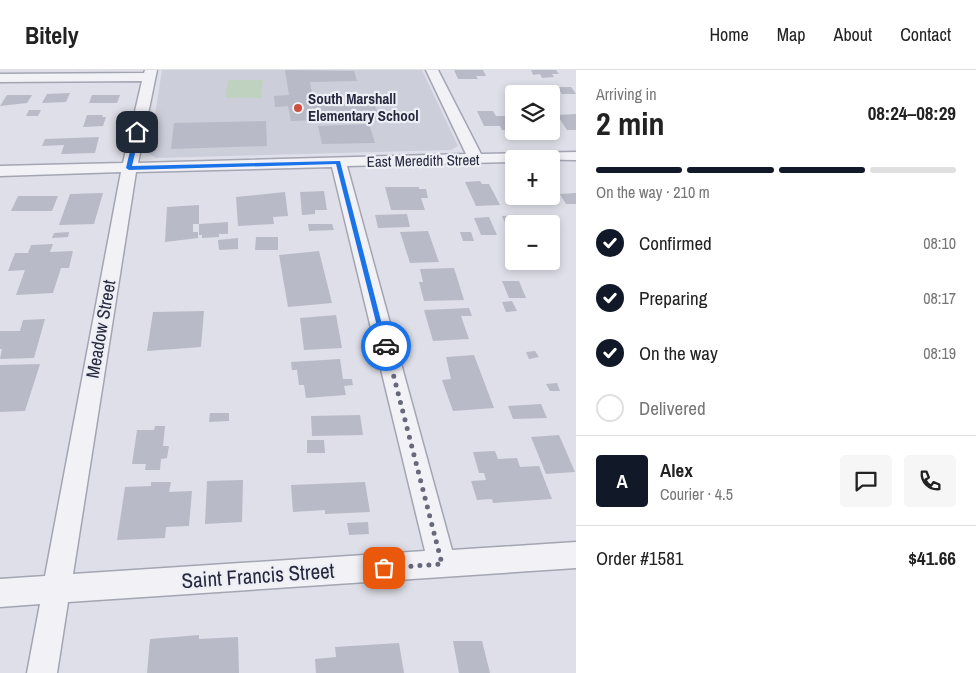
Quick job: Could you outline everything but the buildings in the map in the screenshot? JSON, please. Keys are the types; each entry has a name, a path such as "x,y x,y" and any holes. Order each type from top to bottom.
{"street":[{"path":"432,70 476,159"},
{"path":"0,78 150,73"},
{"name":"Meadow Street","path":"42,673 129,168 150,73"},
{"name":"East Meredith Street","path":"0,171 576,156"},
{"path":"338,162 442,564"},
{"name":"Saint Francis Street","path":"0,593 576,555"}],"shaded area":[{"name":"South Marshall Elementary School","path":"162,70 422,70 458,146 451,150 156,158 149,154"}],"green space":[{"path":"228,80 263,80 261,98 225,98"}],"way so far":[{"path":"384,568 442,564 386,346"}],"place":[{"name":"South Marshall Elementary School","path":"298,108"}],"route":[{"path":"137,132 129,168 338,162 386,346"}]}
